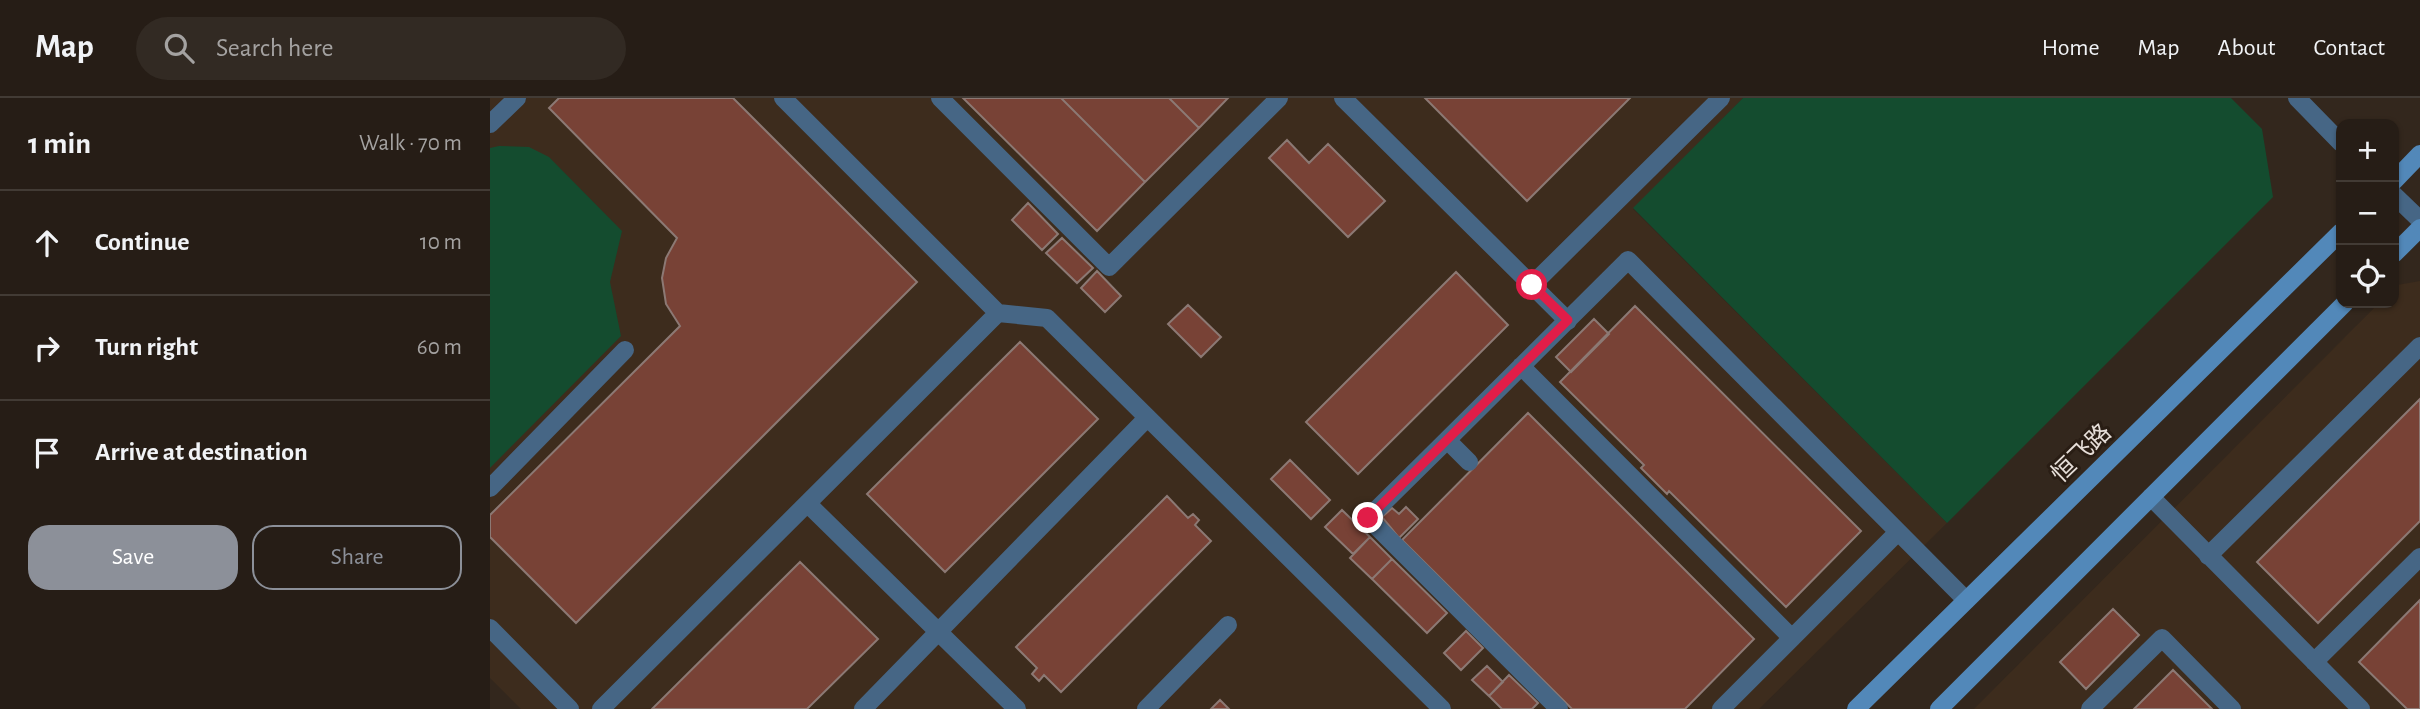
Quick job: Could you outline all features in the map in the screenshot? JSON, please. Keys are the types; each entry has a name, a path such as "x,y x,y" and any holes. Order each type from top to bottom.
{"main road":[{"path":"2399,176 2420,155"},
{"path":"2399,249 2420,228"},
{"name":"恒飞路","path":"1856,709 2336,237"},
{"path":"1939,709 2341,308"}],"street":[{"path":"783,98 998,313 1047,318 1442,709"},
{"path":"940,98 1109,267 1279,98"},
{"path":"1343,98 1568,320"},
{"path":"1532,285 1721,98"},
{"path":"2297,98 2336,138"},
{"path":"490,124 512,100"},
{"path":"2399,200 2420,220"},
{"path":"1559,709 1368,518 1628,260 1966,600"},
{"path":"601,709 998,313"},
{"path":"2208,556 2420,346"},
{"path":"490,488 625,350"},
{"path":"1521,366 1792,638"},
{"path":"863,709 1147,418"},
{"path":"1447,440 1469,462"},
{"path":"2151,497 2361,709"},
{"path":"808,505 1017,709"},
{"path":"1721,709 1898,532"},
{"path":"2314,662 2420,557"},
{"path":"1146,709 1228,625"},
{"path":"490,628 570,709"},
{"path":"2090,709 2162,638 2232,709"}],"shaded area":[{"path":"490,98 1743,98 1633,209 1947,523 1759,709 521,709 490,678"},
{"path":"2420,281 2420,709 1974,709 2374,308 2399,308 2399,285"}],"green space":[{"path":"1743,98 2231,98 2262,129 2273,197 1947,523 1633,208"},
{"path":"529,147 549,157 622,231 610,282 621,336 490,468 490,148"}],"building":[{"path":"559,98 733,98 917,282 576,623 490,537 490,515 680,326 666,304 662,278 666,258 677,238 549,108"},
{"path":"963,98 1061,98 1145,182 1097,231"},
{"path":"1061,98 1169,98 1199,128 1145,182"},
{"path":"1169,98 1228,98 1199,128"},
{"path":"1425,98 1630,98 1527,201"},
{"path":"1287,140 1309,163 1328,144 1385,201 1348,237 1269,158"},
{"path":"1028,203 1058,234 1042,250 1012,220"},
{"path":"1062,238 1093,268 1077,283 1046,253"},
{"path":"1097,271 1121,296 1105,312 1081,288"},
{"path":"1456,272 1508,325 1358,474 1306,422"},
{"path":"1188,305 1221,337 1201,357 1168,324"},
{"path":"1635,306 1861,531 1786,607 1669,491 1667,494 1641,468 1644,465 1560,382"},
{"path":"1594,319 1609,334 1571,372 1556,357"},
{"path":"1020,342 1098,419 945,572 867,494"},
{"path":"2420,399 2420,521 2318,623 2257,562"},
{"path":"1528,413 1754,639 1685,709 1572,709 1402,540"},
{"path":"1290,460 1330,500 1311,519 1271,479"},
{"path":"1167,496 1188,518 1193,514 1199,520 1195,525 1211,541 1061,692 1044,675 1039,681 1032,674 1037,668 1016,647"},
{"path":"1406,507 1418,519 1399,538 1382,517 1392,508 1399,514"},
{"path":"1342,510 1370,537 1353,554 1325,527"},
{"path":"1370,537 1392,559 1372,579 1350,558"},
{"path":"1392,559 1447,613 1427,633 1372,579"},
{"path":"800,562 878,639 807,709 652,709"},
{"path":"2420,600 2420,709 2407,709 2359,662"},
{"path":"2113,609 2139,635 2086,689 2060,662"},
{"path":"1466,631 1483,648 1461,670 1444,653"},
{"path":"1487,666 1503,682 1489,696 1472,680"},
{"path":"2173,670 2212,709 2134,709"},
{"path":"1509,675 1538,703 1532,709 1502,709 1489,696"},
{"path":"1220,700 1229,709 1211,709"}],"route":[{"path":"1368,518 1568,320 1532,285"}]}
